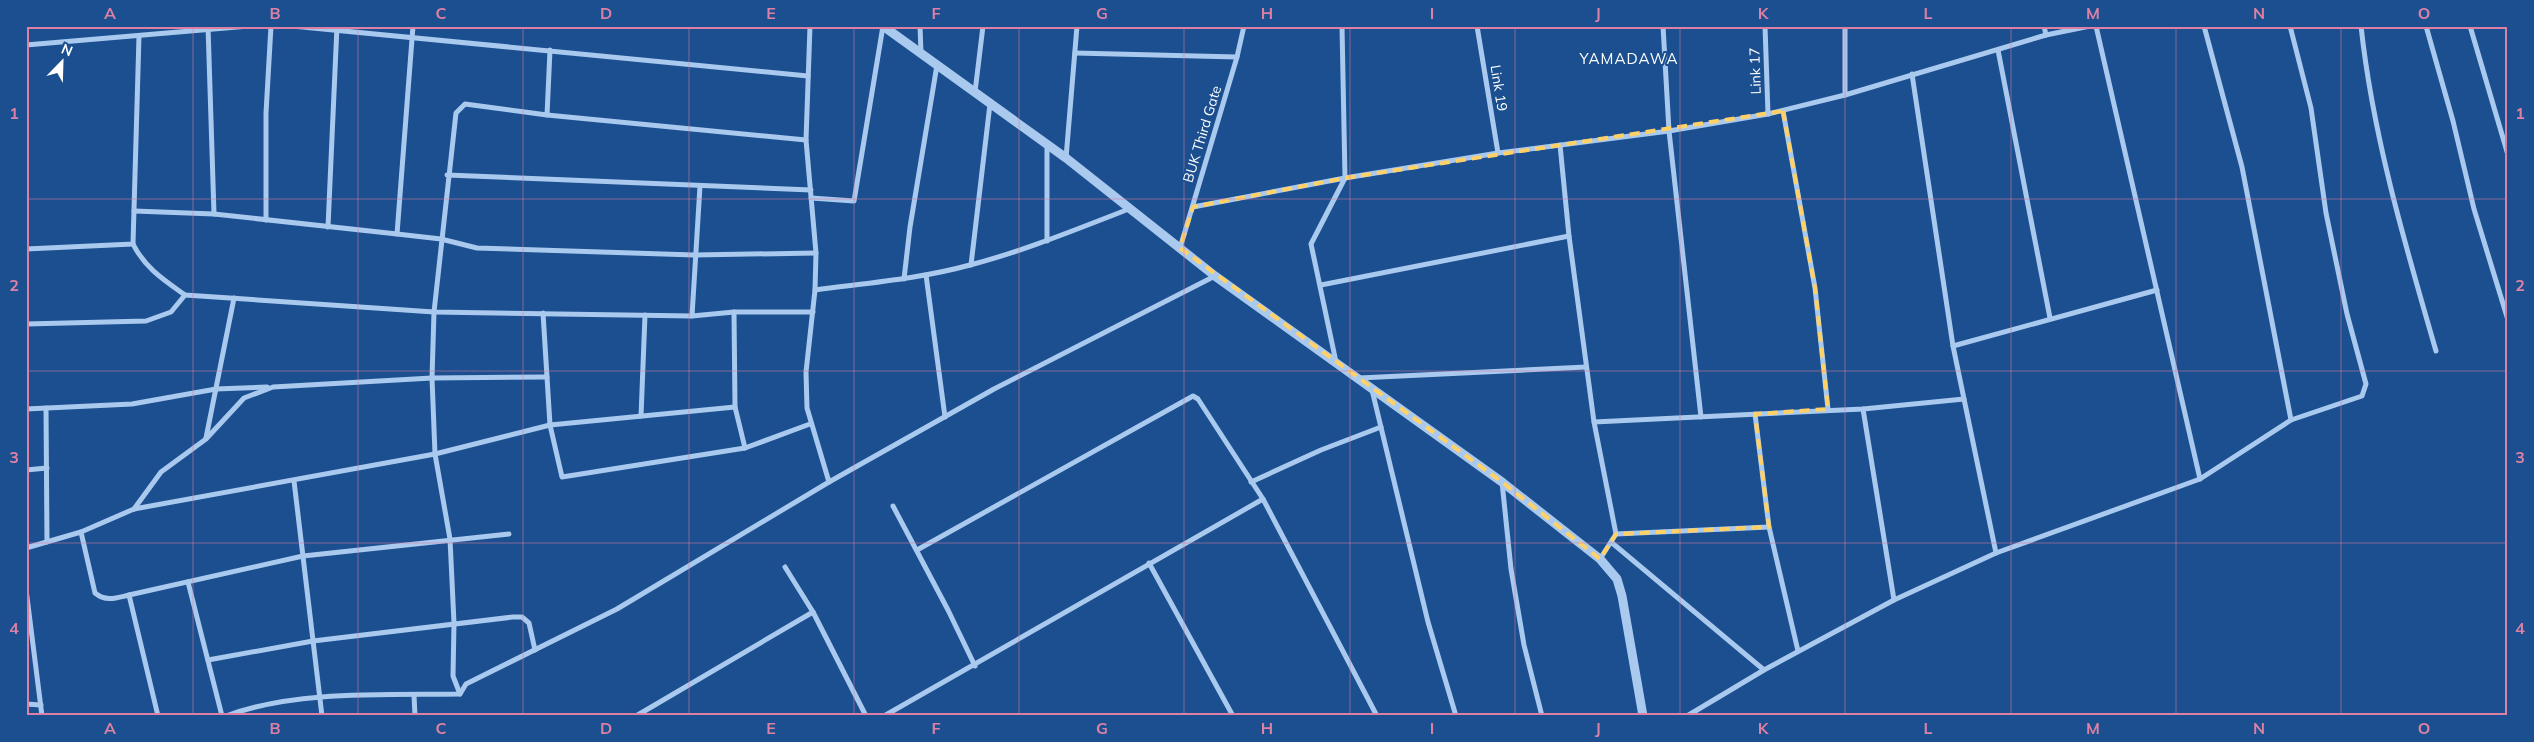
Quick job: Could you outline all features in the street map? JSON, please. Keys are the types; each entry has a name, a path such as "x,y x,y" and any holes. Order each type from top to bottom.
{"street":[{"path":"26,45 249,26"},
{"path":"266,220 266,113 271,26"},
{"path":"292,26 337,28 808,76"},
{"path":"397,234 413,26"},
{"path":"810,26 806,140 816,253 815,290 806,372 807,408 810,424 830,482"},
{"path":"811,198 854,201 883,26 1066,158 1215,276 1502,482 1600,559 1617,579 1622,596 1643,716"},
{"path":"920,26 921,53"},
{"path":"975,92 983,26"},
{"path":"1066,158 1077,26"},
{"name":"BUK Third Gate","path":"1180,248 1237,57 1244,26"},
{"path":"1336,363 1311,244 1345,178 1342,26"},
{"name":"Link 19","path":"1477,26 1498,153"},
{"path":"1664,26 1668,131 1701,417"},
{"name":"Link 17","path":"1765,26 1768,114"},
{"path":"1845,26 1845,95"},
{"path":"2044,26 2046,35"},
{"path":"1192,206 1498,153 1668,131 1783,111 1845,95 2046,35 2090,26"},
{"path":"2096,26 2200,479"},
{"path":"2204,26 2242,167 2291,420"},
{"path":"1687,716 1764,670 1894,600 1996,553 2200,479 2291,420 2362,396 2366,384 2347,314 2326,213 2312,108 2290,26"},
{"path":"2362,26 2367,83 2400,225 2436,351"},
{"path":"2426,26 2453,121 2474,209 2508,320"},
{"path":"2470,26 2508,155"},
{"path":"208,28 214,214"},
{"path":"328,227 337,28"},
{"path":"138,36 133,244 141,260 155,274 185,295 434,312 692,316 734,312 813,312"},
{"path":"547,115 550,50"},
{"path":"1998,50 2050,318"},
{"path":"1075,53 1237,57"},
{"path":"904,279 910,227 937,64"},
{"path":"1912,74 1953,346 1996,553"},
{"path":"971,265 990,103"},
{"path":"460,694 453,676 454,623 450,538 436,454 432,378 434,312 447,175 456,113 464,104 547,115 806,140"},
{"path":"1783,111 1815,288 1828,409"},
{"path":"1560,145 1569,236 1586,367 1594,422 1616,534 1600,559"},
{"path":"1047,146 1047,241"},
{"path":"447,175 811,190"},
{"path":"692,316 694,255 700,186"},
{"path":"815,290 904,279 971,265 1047,241 1129,209"},
{"path":"134,212 214,214 441,239 477,248 694,255 816,253"},
{"path":"1321,285 1569,236"},
{"path":"26,249 133,244"},
{"path":"926,275 945,417"},
{"path":"460,694 466,684 617,609 830,482 994,389 1215,276"},
{"path":"1953,346 2156,290"},
{"path":"26,324 146,321 172,312 185,295"},
{"path":"206,439 234,298"},
{"path":"734,312 735,408 745,448"},
{"path":"543,314 550,425 562,477 745,448 810,424"},
{"path":"641,416 645,315"},
{"path":"1356,378 1586,367"},
{"path":"26,409 132,404 216,389 432,378 547,377"},
{"path":"134,509 162,472 206,439 244,398 273,387"},
{"path":"1372,390 1428,622 1456,716"},
{"path":"916,550 1193,396 1198,399 1263,500 1377,716"},
{"path":"1594,422 1828,409 1863,409 1964,399"},
{"path":"46,408 47,542"},
{"path":"26,548 81,532 134,509 436,454 550,425 735,408"},
{"path":"1863,409 1894,600"},
{"path":"1755,414 1769,527 1798,651"},
{"path":"1251,482 1321,450 1381,427"},
{"path":"26,470 47,468"},
{"path":"294,481 322,716"},
{"path":"1502,482 1512,570 1524,645 1542,716"},
{"path":"884,716 975,666 1148,563 1263,500"},
{"path":"893,506 975,666"},
{"path":"1616,534 1769,527"},
{"path":"81,532 95,594 110,600 303,556 450,538 508,534"},
{"path":"1611,542 1764,670"},
{"path":"1148,563 1233,716"},
{"path":"785,567 813,612 866,716"},
{"path":"188,582 222,716"},
{"path":"26,589 42,716"},
{"path":"129,595 158,716"},
{"path":"636,716 813,612"},
{"path":"208,660 313,641 454,623 522,617 529,623 535,650"},
{"path":"226,716 251,706 320,698 460,694"},
{"path":"414,695 416,716"},
{"path":"26,704 41,705"}],"highlighted area":[{"path":"1783,111 1815,288 1828,409 1755,414 1769,527 1616,534 1600,559 1502,482 1180,248 1193,207 1345,178"}],"district":[{"name":"YAMADAWA","path":"1629,58"}]}
